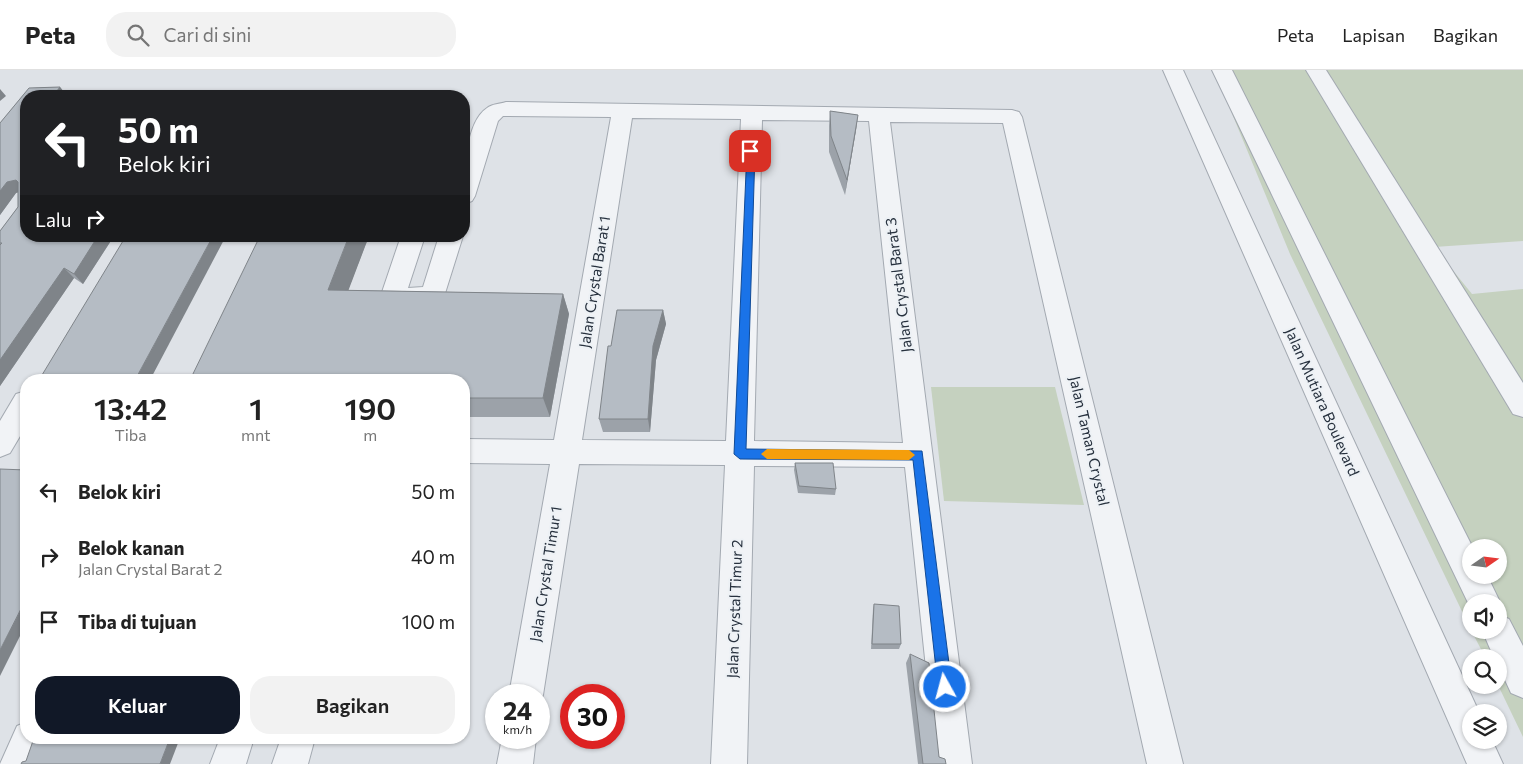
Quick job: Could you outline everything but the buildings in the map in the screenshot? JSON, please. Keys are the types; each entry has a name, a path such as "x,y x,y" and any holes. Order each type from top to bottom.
{"street":[{"name":"Jalan Mutiara Boulevard","path":"1173,70 1462,714"},
{"path":"1222,70 1480,594"},
{"path":"1316,70 1523,406"},
{"path":"470,176 488,118 496,111 506,109 879,115"},
{"name":"Jalan Crystal Barat 1","path":"566,453 623,110"},
{"name":"Jalan Crystal Timur 2","path":"730,764 752,113"},
{"name":"Jalan Taman Crystal","path":"879,115 1012,117 1165,764"},
{"name":"Jalan Crystal Barat 3","path":"879,115 954,764"},
{"path":"412,242 392,298 433,296 449,242"},
{"path":"7,443 20,415"},
{"path":"470,451 918,455"},
{"name":"Jalan Crystal Timur 1","path":"528,684 566,453"},
{"path":"1502,639 1523,681"},
{"path":"17,764 27,744"},
{"path":"228,764 235,744"},
{"path":"290,764 296,744"},
{"path":"515,764 517,749"},
{"path":"1478,749 1485,764"}],"green space":[{"path":"1214,70 1523,70 1523,241 1434,247 1472,294 1523,289 1523,737 1502,694 1507,694 1507,649 1481,649 1476,639 1507,639 1507,594 1462,594 1462,611 1290,254"},
{"path":"931,387 1055,387 1084,505 944,501"}],"slow traffic":[{"path":"767,454 909,455"}],"route":[{"path":"750,151 740,454 918,455 945,687"}]}
